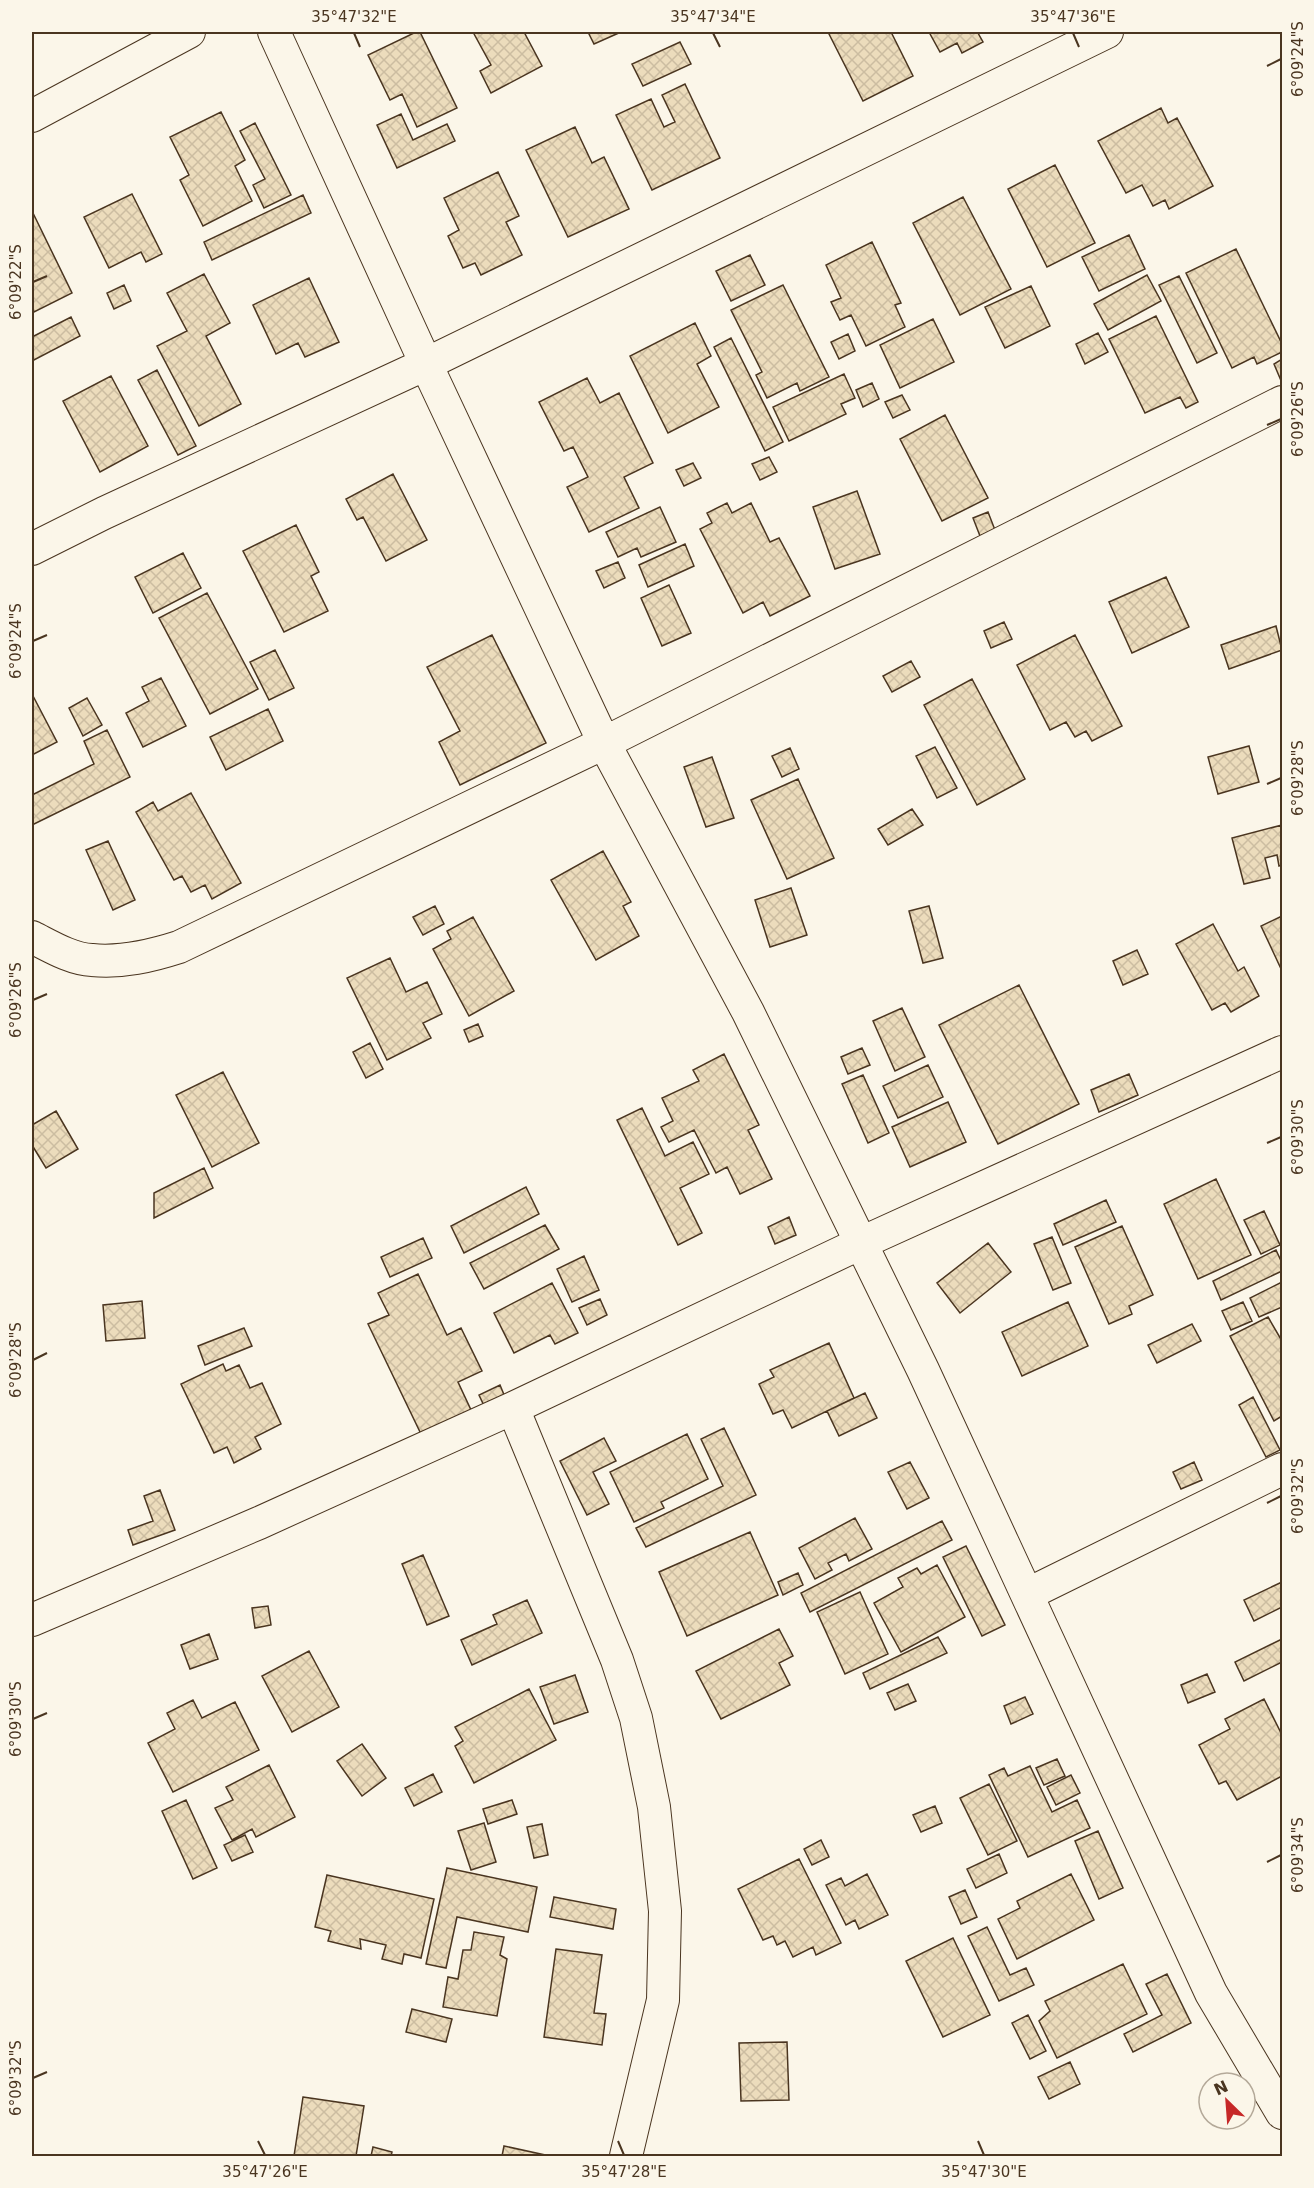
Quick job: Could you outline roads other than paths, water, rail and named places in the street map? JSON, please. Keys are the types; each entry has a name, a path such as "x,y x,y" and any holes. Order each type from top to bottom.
{"street":[{"path":"32,116 189,32"},
{"path":"274,32 603,743 748,1012 923,1370 1211,1992 1282,2113"},
{"path":"32,549 104,513 426,364 1107,32"},
{"path":"32,937 57,950 91,961 146,958 179,947 603,743 1282,402"},
{"path":"32,1620 260,1523 513,1408 861,1243 1282,1052"},
{"path":"513,1408 618,1660 636,1718 654,1807 665,1911 663,2000 626,2157"},
{"path":"1028,1594 1282,1469"}]}
